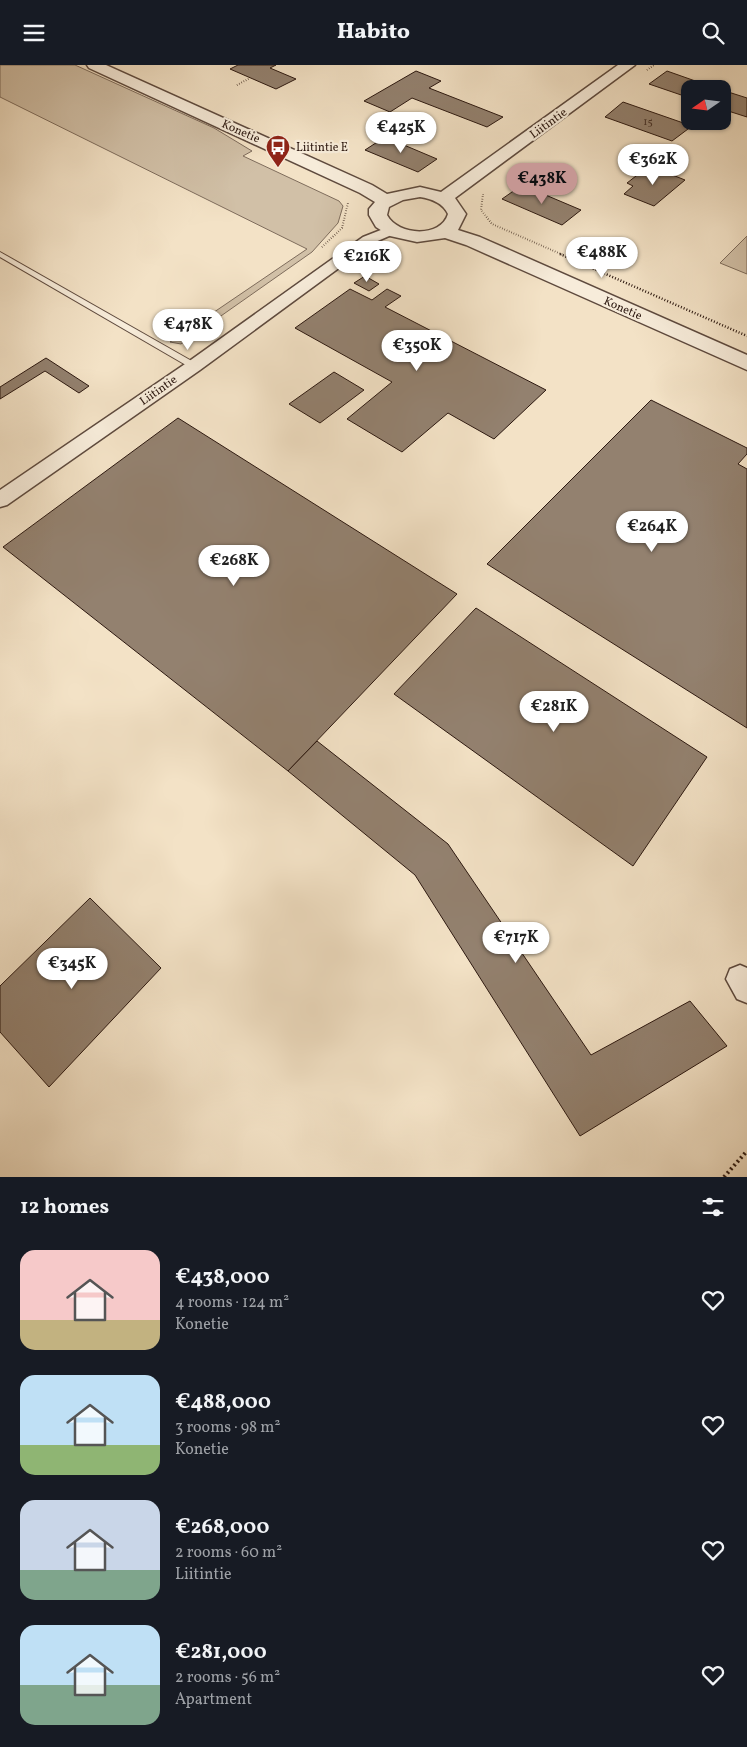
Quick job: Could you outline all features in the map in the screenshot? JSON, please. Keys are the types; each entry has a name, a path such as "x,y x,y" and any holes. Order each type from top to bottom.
{"street":[{"name":"Konetie","path":"94,65 366,189 386,201"},
{"name":"Liitintie","path":"444,199 628,65"},
{"path":"420,192 444,199 454,207 457,214 453,225 444,231 416,236 391,230 382,224 378,216 380,207 386,201 407,193 420,192"},
{"name":"Liitintie","path":"0,501 194,366 368,240 391,230"},
{"name":"Konetie","path":"444,231 473,241 747,363"}],"lane":[{"path":"0,255 194,366"}],"path":[{"path":"237,85 250,78"},
{"path":"321,248 342,229 348,202 366,189"},
{"path":"724,1177 747,1151"}],"shaded area":[{"path":"0,65 75,65 214,128 252,151 243,156 339,201 343,206 338,223 312,252 181,344 170,342 307,249 0,97"},
{"path":"747,236 747,274 720,263"}],"building":[{"path":"238,65 276,65 270,68 296,79 276,89 230,69"},
{"path":"416,71 441,81 429,88 503,117 487,127 412,98 390,112 364,101"},
{"path":"667,71 692,80 681,80 681,95 649,84"},
{"path":"731,93 747,98 747,117 731,112"},
{"path":"623,102 681,122 681,130 687,130 672,141 605,117"},
{"path":"385,137 437,159 418,172 365,150"},
{"path":"655,168 685,180 654,206 624,194 633,186 627,183 645,169 651,171"},
{"path":"522,185 581,210 562,225 502,199"},
{"path":"365,276 379,284 369,291 354,283"},
{"path":"350,289 372,300 387,289 401,296 385,307 546,390 494,439 448,413 402,452 347,419 392,382 295,328"},
{"path":"46,358 89,386 79,393 45,371 0,399 0,387"},
{"path":"334,372 364,390 320,423 289,404"},
{"path":"651,400 747,448 747,454 738,464 747,469 747,728 487,564"},
{"path":"178,418 457,594 288,771 3,547"},
{"path":"476,608 707,757 633,866 394,694"},
{"path":"317,741 448,844 591,1055 690,1001 727,1046 580,1136 415,875 288,771"},
{"path":"90,898 161,968 49,1087 0,1032 0,986"}],"place":[{"name":"Liitintie E","path":"278,168"}]}
